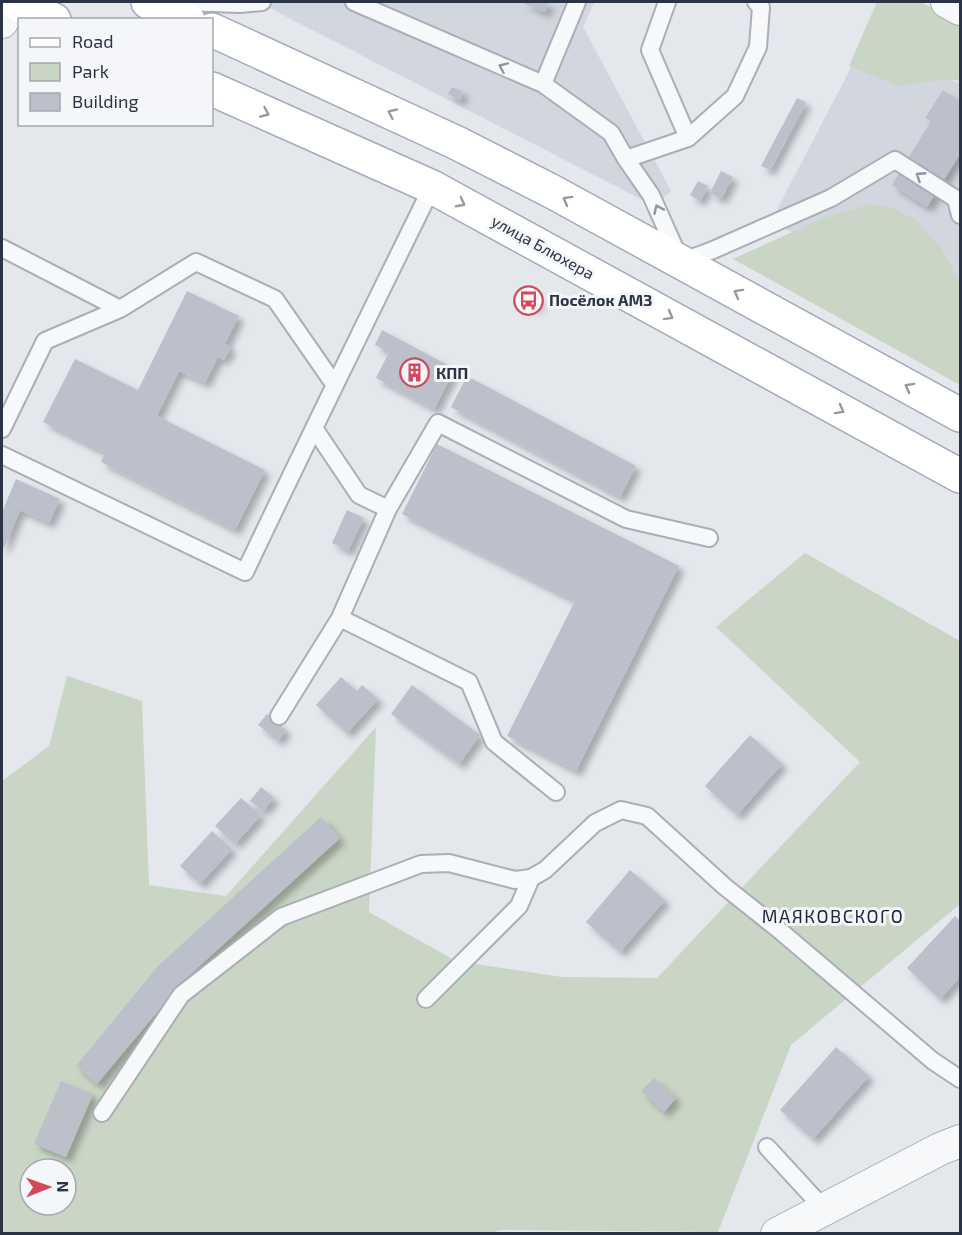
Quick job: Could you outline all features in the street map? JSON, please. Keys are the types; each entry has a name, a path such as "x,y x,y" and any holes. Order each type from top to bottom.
{"main road":[{"path":"12,2 49,18"},
{"path":"148,2 184,18"},
{"path":"213,30 457,142 960,415"},
{"name":"улица Блюхера","path":"213,89 432,187 960,476"}],"street":[{"path":"2,22 12,2"},
{"path":"947,2 960,9"},
{"path":"777,1233 940,1149 960,1141"}],"lane":[{"path":"180,2 240,4 262,2"},
{"path":"354,2 543,84 611,133 651,195 681,262 831,198 895,160 959,202"},
{"path":"543,84 577,2"},
{"path":"667,2 650,50 688,138"},
{"path":"626,159 688,138 735,96 758,47 761,7 756,2"},
{"path":"2,455 245,572 334,384 432,187"},
{"path":"2,248 120,309"},
{"path":"2,429 45,341 120,309 196,262 275,299 334,384"},
{"path":"279,716 340,618 388,509 438,423 626,519 709,538"},
{"path":"314,428 359,495 388,509"},
{"path":"340,618 469,682 494,742 556,792"},
{"path":"102,1113 181,995 281,917 421,864 449,863 515,880 531,878 545,870 595,823 621,810 647,816 724,886 933,1061 960,1079"},
{"path":"426,999 519,906 531,878"},
{"path":"767,1147 824,1209"}],"shaded area":[{"path":"258,2 594,2 583,27 671,191 654,206"},
{"path":"868,35 960,84 960,320 771,221"}],"green space":[{"path":"877,2 921,2 960,23 960,81 947,79 898,86 849,66"},
{"path":"870,204 892,208 915,219 941,248 960,282 960,385 733,259 821,219"},
{"path":"805,553 960,641 960,904 791,1045 718,1232 501,1230 486,1234 2,1234 2,781 49,746 67,676 142,701 149,885 226,896 376,727 369,912 456,961 562,977 657,978 860,762 716,627"}],"building":[{"path":"521,2 549,2 545,12"},
{"path":"452,87 463,92 460,100 448,94"},
{"path":"943,90 960,101 960,154 927,207 892,185 931,121 925,118"},
{"path":"797,98 806,102 770,170 761,166"},
{"path":"721,171 733,177 721,199 710,193"},
{"path":"698,181 708,186 700,201 690,195"},
{"path":"520,289 539,300 535,308 515,297"},
{"path":"187,291 239,316 225,344 231,347 224,360 218,357 205,383 179,371 157,416 265,470 235,530 101,462 105,453 43,422 75,359 138,390"},
{"name":"КПП","path":"382,330 455,369 434,409 376,378 389,352 375,345"},
{"path":"467,376 636,466 620,497 451,407"},
{"path":"437,444 679,566 576,771 507,736 575,601 402,514"},
{"path":"16,479 60,499 49,523 20,510 4,548 2,547 2,512"},
{"path":"347,510 364,518 348,551 332,543"},
{"path":"341,677 357,691 362,685 378,699 347,733 316,705"},
{"path":"412,685 480,735 459,764 391,714"},
{"path":"267,714 286,730 278,741 258,725"},
{"path":"750,735 782,764 737,815 705,786"},
{"path":"261,787 274,798 263,811 250,801"},
{"path":"241,798 261,815 235,844 215,826"},
{"path":"321,817 340,838 182,982 97,1084 76,1066 158,966"},
{"path":"212,831 232,849 200,884 180,866"},
{"path":"630,870 665,900 620,952 586,922"},
{"path":"955,916 960,921 960,977 940,999 907,968"},
{"path":"836,1047 869,1076 813,1139 780,1110"},
{"path":"654,1078 676,1098 664,1112 641,1091"},
{"path":"61,1081 93,1094 66,1157 34,1144"}],"place":[{"name":"Посёлок АМЗ","path":"528,300"},
{"name":"КПП","path":"415,373"}],"district":[{"name":"МАЯКОВСКОГО","path":"833,917"}]}
